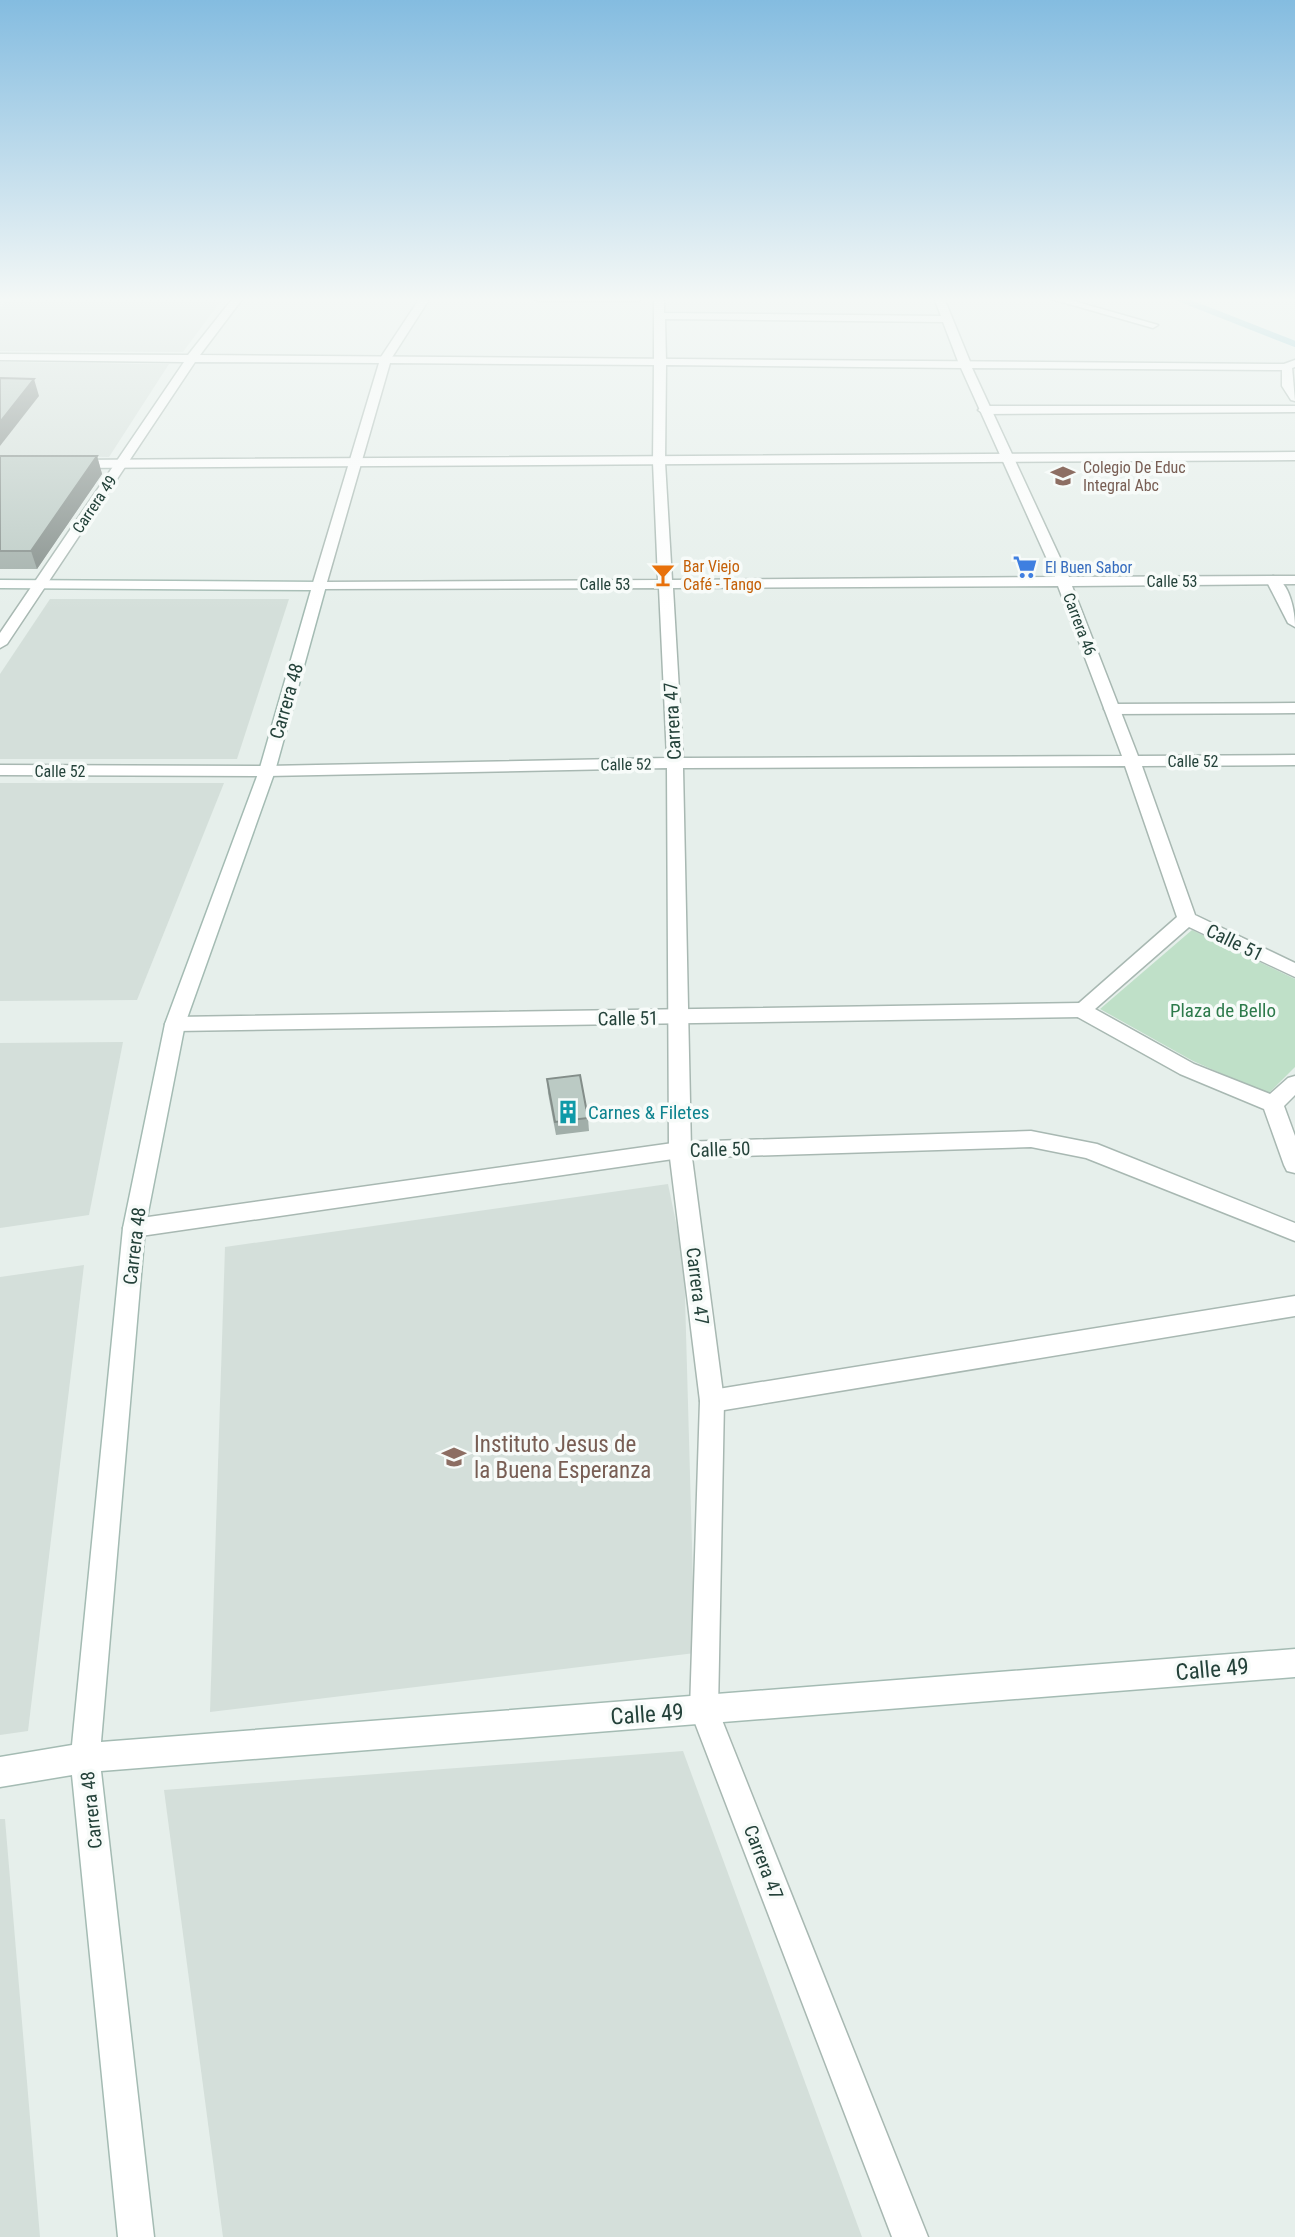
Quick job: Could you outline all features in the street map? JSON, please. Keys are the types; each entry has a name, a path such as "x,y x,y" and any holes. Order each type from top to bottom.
{"street":[{"name":"Carrera 49","path":"0,644 162,402"},
{"name":"Carrera 48","path":"136,2237 85,1758 134,1228 175,1024 267,771 372,402"},
{"name":"Carrera 47","path":"660,402 659,462 674,763 680,1150 712,1401 704,1710 910,2237"},
{"name":"Carrera 46","path":"981,402 1064,582 1188,919"},
{"path":"984,410 1295,410"},
{"path":"53,464 1295,456"},
{"path":"1273,580 1295,623"},
{"name":"Calle 53","path":"0,584 319,586 1295,580"},
{"path":"1112,709 1295,708"},
{"name":"Calle 52","path":"0,771 267,771 674,763 1295,760"},
{"name":"Calle 51","path":"175,1024 1081,1010 1188,919 1295,971"},
{"path":"1081,1010 1187,1069 1273,1104 1295,1165"},
{"path":"1273,1104 1295,1083"},
{"name":"Calle 50","path":"134,1228 680,1150 1031,1139 1089,1150 1295,1233"},
{"path":"712,1401 1295,1306"},
{"name":"Calle 49","path":"0,1772 85,1758 1295,1662"}],"shaded area":[{"path":"0,402 144,402 109,457 0,455"},
{"path":"50,599 289,599 237,759 0,759 0,674"},
{"path":"0,783 224,783 137,1000 0,1001"},
{"path":"123,1042 89,1215 0,1228 0,1043"},
{"name":"Instituto Jesus de la Buena Esperanza","path":"668,1184 684,1261 695,1653 210,1712 225,1247"},
{"path":"84,1265 28,1731 0,1735 0,1277"},
{"path":"683,1751 862,2237 223,2237 164,1790"},
{"path":"0,1819 5,1819 40,2237 0,2237"}],"green space":[{"name":"Plaza de Bello","path":"1192,930 1295,979 1295,1067 1268,1094 1193,1061 1100,1009"}],"building":[{"path":"0,402 16,402 0,422"},
{"path":"0,456 97,456 31,551 0,551"},
{"name":"Carnes & Filetes","path":"580,1075 588,1118 555,1122 547,1079"}],"place":[{"name":"Colegio De Educ Integral Abc","path":"1063,476"},
{"name":"El Buen Sabor","path":"1025,567"},
{"name":"Bar Viejo Café - Tango","path":"663,575"},
{"name":"Carnes & Filetes","path":"568,1112"},
{"name":"Instituto Jesus de la Buena Esperanza","path":"454,1457"}]}
